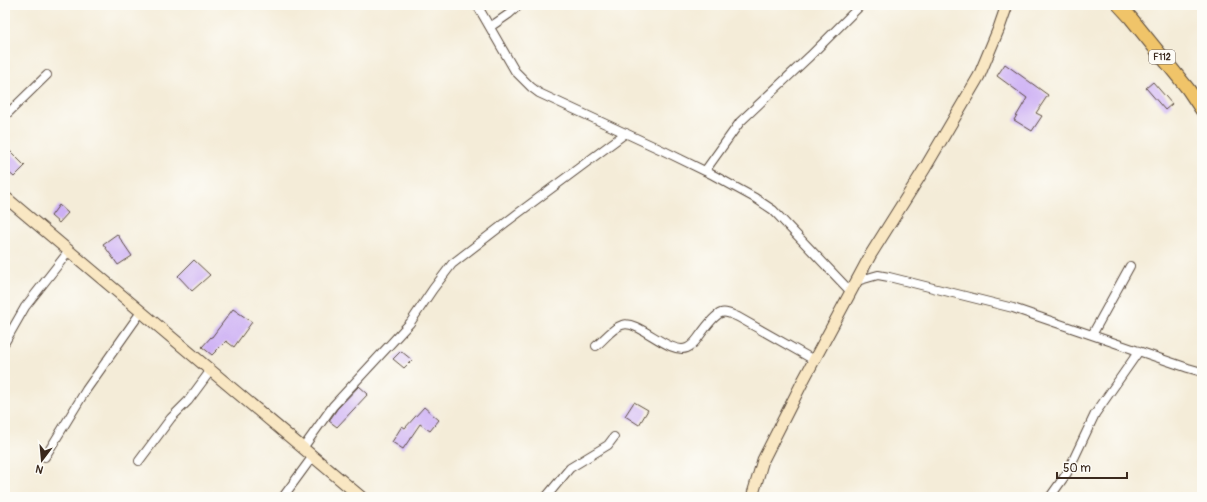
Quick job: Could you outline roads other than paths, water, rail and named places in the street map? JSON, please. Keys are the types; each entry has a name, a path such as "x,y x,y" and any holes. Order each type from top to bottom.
{"main road":[{"path":"752,497 763,460 814,360 857,280 979,76 1007,5"},
{"name":"F112","path":"1119,5 1188,89 1202,110"},
{"path":"5,197 361,497"}],"street":[{"path":"477,5 515,72 531,87 540,93 705,171 755,198 772,210 851,292"},
{"path":"490,27 519,5"},
{"path":"705,171 740,122 810,56 861,5"},
{"path":"5,116 47,75"},
{"path":"303,448 333,406 410,323 433,288 452,264 626,133"},
{"path":"5,342 25,307 69,251"},
{"path":"1092,335 1130,266"},
{"path":"857,280 878,275 1013,308 1202,372"},
{"path":"45,457 86,390 141,312"},
{"path":"596,346 623,324 632,325 681,350 688,348 693,344 715,317 721,313 729,313 814,360"},
{"path":"1050,497 1067,473 1095,414 1139,351"},
{"path":"139,461 171,418 188,401 211,370"},
{"path":"546,497 570,468 608,445 614,436"},
{"path":"283,497 313,456"}]}
